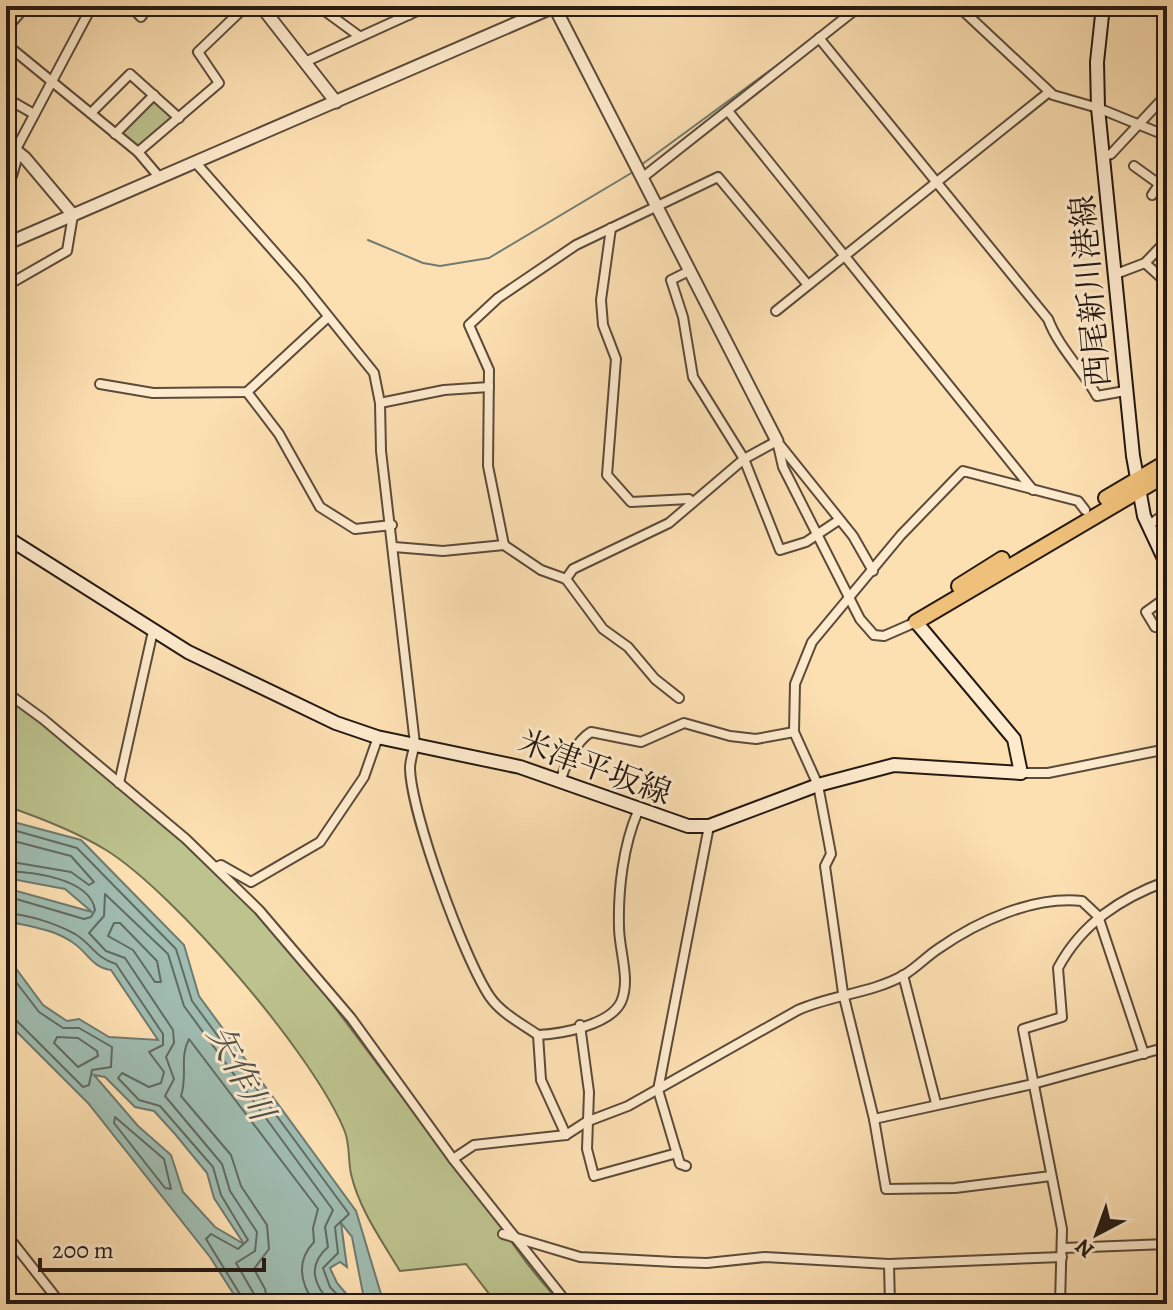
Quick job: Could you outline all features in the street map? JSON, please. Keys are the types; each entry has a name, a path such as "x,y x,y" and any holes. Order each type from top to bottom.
{"main road":[{"name":"西尾新川港線","path":"1103,6 1098,50 1098,108 1105,156 1125,391 1138,485 1148,526 1167,565"},
{"path":"1021,773 1014,739 916,622 1138,485 1167,462"},
{"path":"944,605 951,593 974,575 1085,510 1167,474"},
{"name":"米津平坂線","path":"6,537 153,631 248,683 336,723 378,737 491,758 681,825 709,826 818,785 906,765 1021,773"}],"street":[{"path":"6,29 26,6"},
{"path":"6,178 12,176 14,148 92,6"},
{"path":"130,6 141,17 149,6"},
{"path":"138,152 219,83 198,52 246,6"},
{"path":"261,6 336,102"},
{"path":"318,6 359,36"},
{"path":"397,6 409,15"},
{"path":"305,62 428,6"},
{"path":"6,244 555,6 777,441 839,520 873,571"},
{"path":"638,171 728,111 860,6"},
{"path":"958,6 1049,92 1167,136"},
{"path":"819,38 915,160 937,181 1048,319 1056,340 1083,372 1097,396 1125,391"},
{"path":"6,44 138,152 160,178"},
{"path":"91,113 130,74 179,118"},
{"path":"776,311 1049,92"},
{"path":"1105,156 1111,154 1139,126 1167,94"},
{"path":"115,134 154,95"},
{"path":"6,98 34,114"},
{"path":"728,111 1033,490"},
{"path":"14,148 73,215"},
{"path":"196,163 374,373 380,403 381,451 415,744 410,766 412,788 452,915 490,997 538,1035 560,1034 580,1025 590,1026 603,1019 621,1001 624,974 620,903 630,829 638,811"},
{"path":"1134,166 1159,184"},
{"path":"1152,195 1167,173"},
{"path":"504,545 488,466 489,370 470,323 545,265 611,228 718,177 808,285"},
{"path":"6,286 67,251 73,215"},
{"path":"611,228 601,300 603,325 616,359 607,475 631,502 689,499 692,503"},
{"path":"1116,274 1145,263 1167,240"},
{"path":"1145,263 1167,283"},
{"path":"689,271 671,280 683,317 693,377 744,459 780,550 817,535 839,520"},
{"path":"100,384 153,393 247,392 328,317"},
{"path":"380,403 444,390 489,387"},
{"path":"247,392 279,434 320,507 355,529 392,525"},
{"path":"566,579 573,569 669,523 744,459 777,441"},
{"path":"777,441 783,467 860,619 874,635 884,636 916,622"},
{"path":"1051,1176 955,1188 886,1189 874,1119 843,993 825,866 831,854 830,843 818,785 794,732 795,684 812,642 901,535 963,471 1078,501 1085,510"},
{"path":"1148,526 1165,516"},
{"path":"394,547 443,551 504,545 541,570 566,579 603,629 628,647 655,679 679,698"},
{"path":"1155,627 1146,612 1167,597"},
{"path":"119,783 153,631"},
{"path":"6,692 119,783 216,867 259,910 351,1018 453,1159 568,1304"},
{"path":"560,782 565,766 582,738 591,732 641,742 684,723 730,736 756,739 794,732"},
{"path":"216,867 221,865 251,882 320,842 364,777 378,737"},
{"path":"1021,773 1048,773 1167,749"},
{"path":"686,1166 680,1164 658,1090 709,826"},
{"path":"1060,1304 1063,1252 1023,1029 1062,1017 1058,968 1098,916 1138,892 1167,881"},
{"path":"453,1159 474,1145 566,1135 586,1122 658,1090 798,1010 903,975 941,947 983,923 1035,904 1063,899 1082,901 1098,916 1144,1054"},
{"path":"903,975 936,1103"},
{"path":"580,1025 589,1092 587,1149 594,1176 677,1153"},
{"path":"538,1035 541,1080 566,1135"},
{"path":"874,1119 1033,1084 1167,1047"},
{"path":"6,1234 61,1304"},
{"path":"503,1234 558,1253 580,1257 707,1263 765,1257 889,1264 1167,1244"},
{"path":"889,1264 890,1304"}],"green space":[{"path":"154,101 172,117 137,147 120,133"},
{"path":"6,696 132,794 250,905 328,999 467,1179 532,1270 562,1304 497,1304 466,1264 400,1271 360,1200 351,1174 347,1137 329,1100 275,1021 240,979 204,938 135,871 82,837 6,806"}],"water":[{"name":"矢作川","path":"6,820 81,840 184,945 199,996 356,1211 384,1304 365,1304 352,1237 341,1223 347,1267 340,1262 330,1268 337,1283 355,1304 240,1304 210,1257 88,1103 6,1021 6,955 43,1005 67,1021 79,1019 109,1037 158,1040 111,970 99,966 77,946 57,934 6,921 6,888 92,912 65,889 6,878","holes":["94,1075 105,1077 135,1107 154,1111 175,1134 207,1173 214,1198 244,1244 215,1227 183,1192 171,1155 138,1126"]}],"waterway":[{"path":"641,165 810,41"},
{"path":"368,240 423,263 440,266 489,258 633,172"}]}
